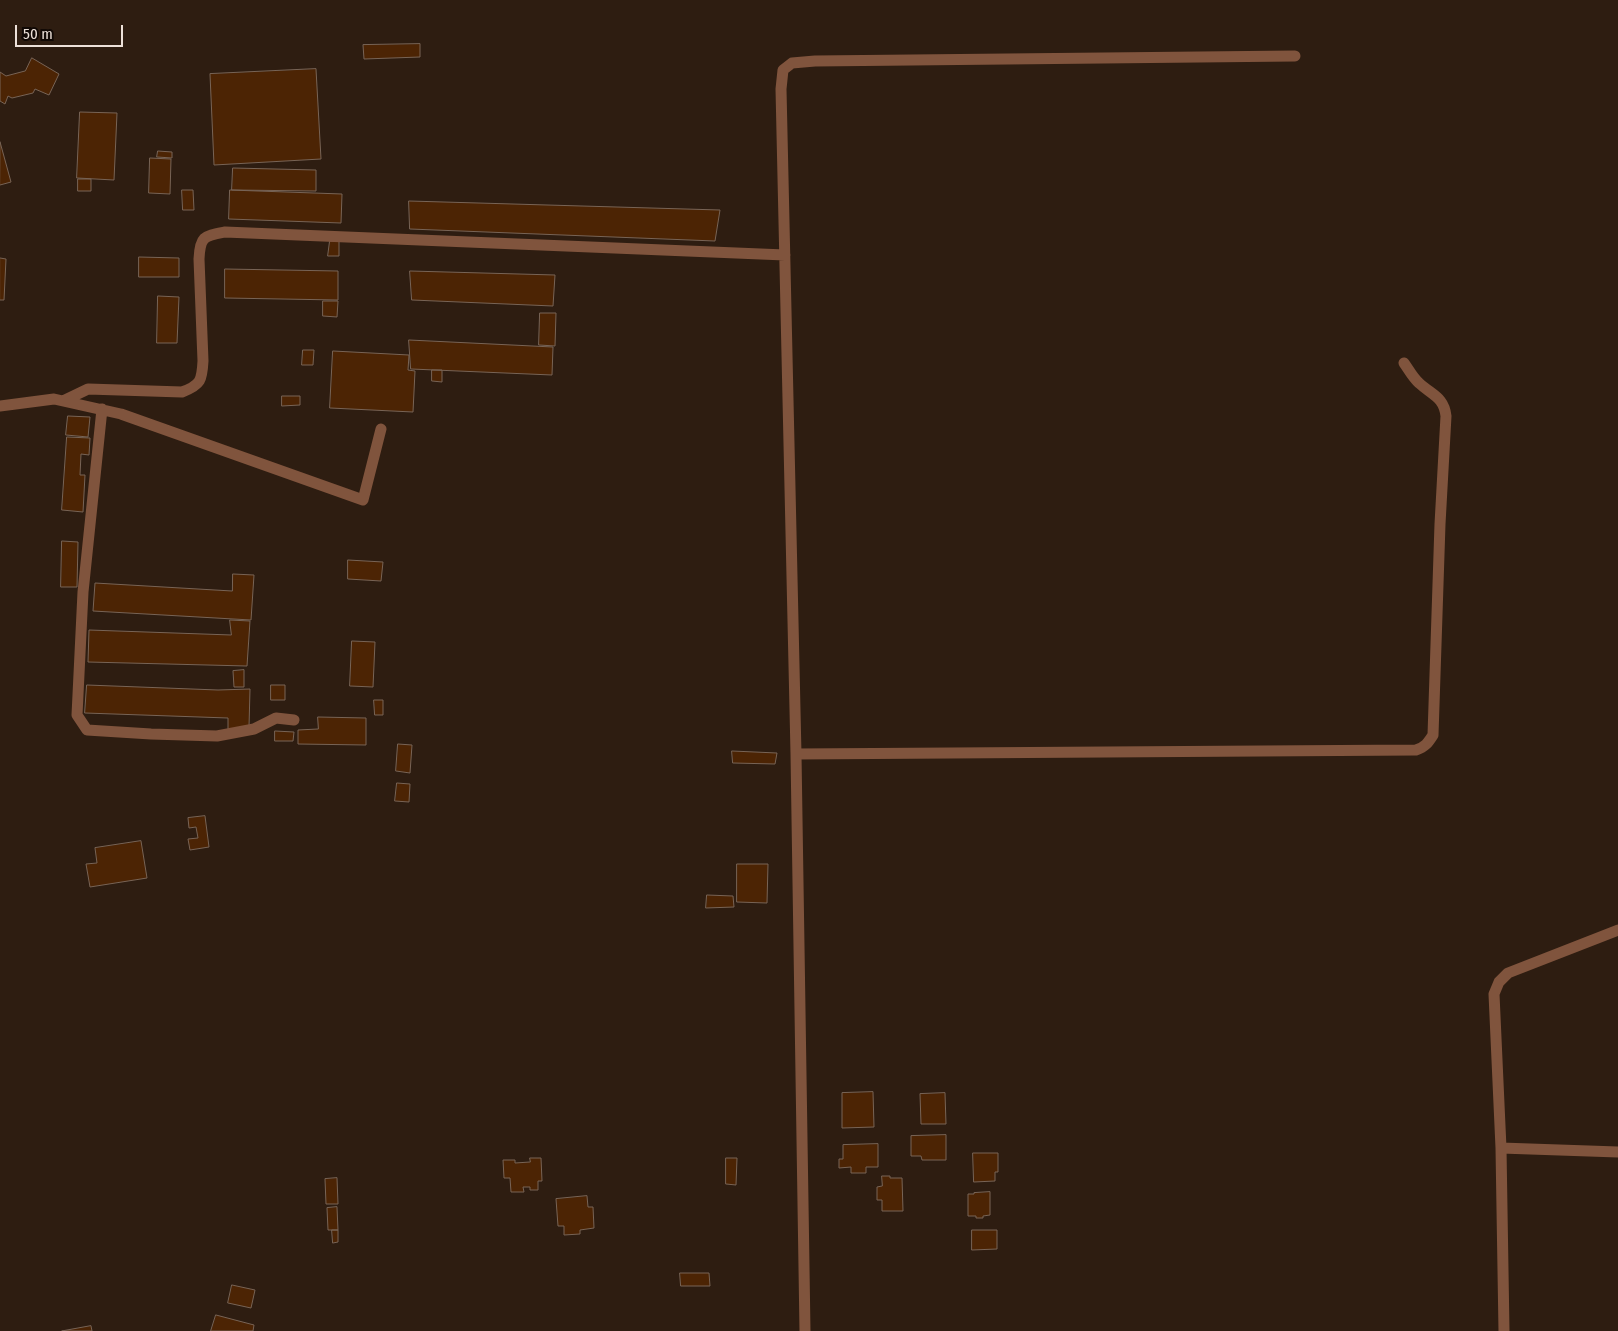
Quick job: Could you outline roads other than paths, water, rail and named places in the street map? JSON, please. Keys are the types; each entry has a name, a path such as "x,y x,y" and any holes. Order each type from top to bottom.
{"street":[{"path":"805,1331 783,70 792,63 815,61 1295,56"},
{"path":"63,401 88,389 182,392 195,388 202,376 203,369 200,244 208,235 225,232 785,255"},
{"path":"796,754 1416,750 1423,747 1433,735 1440,524 1446,416 1445,406 1418,382 1404,363"},
{"path":"0,406 54,399 102,409 121,414 363,500 381,429"},
{"path":"102,409 83,592 77,715 87,730 218,736 254,729 276,718 294,720"},
{"path":"1504,1331 1501,1148 1494,994 1499,982 1508,973 1618,930"},
{"path":"1501,1148 1618,1152"}]}
